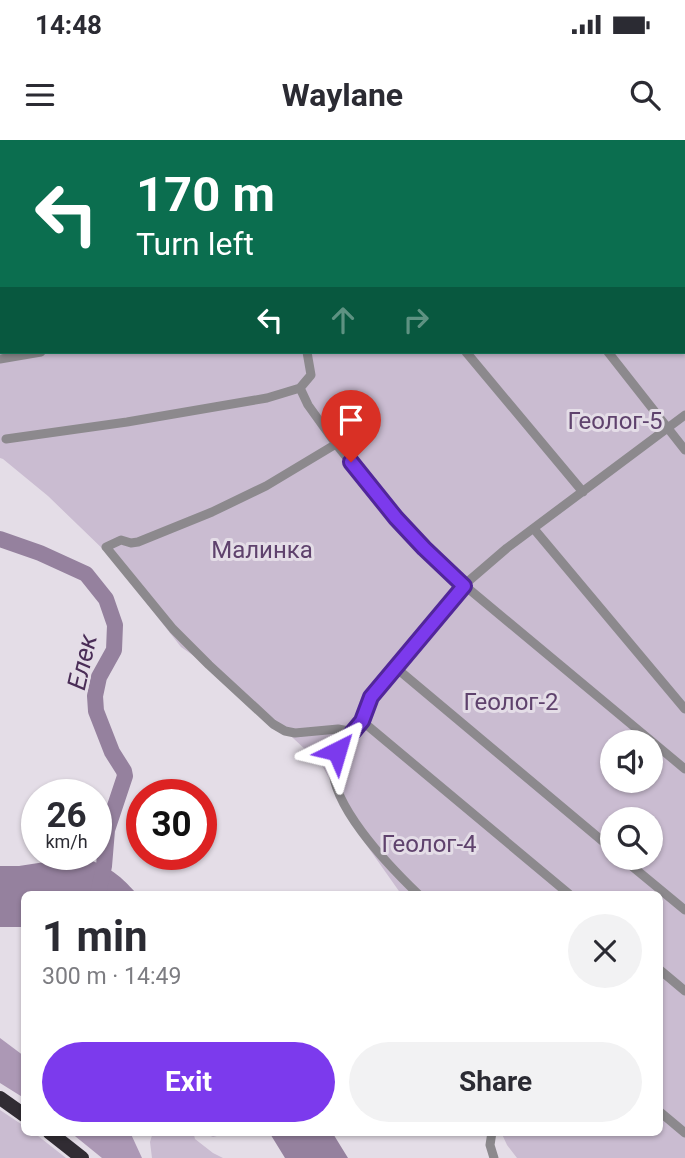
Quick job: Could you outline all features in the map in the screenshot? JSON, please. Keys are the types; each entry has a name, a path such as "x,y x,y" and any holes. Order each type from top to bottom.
{"highway":[{"path":"2,1101 21,1113"},
{"path":"54,1136 82,1158"}],"street":[{"path":"0,359 29,354"},
{"path":"6,439 267,398 300,388 311,375 307,354"},
{"path":"468,354 583,492"},
{"path":"610,354 685,450"},
{"path":"300,388 308,405 336,444 424,548 464,586 685,769"},
{"path":"415,891 364,836 345,805 336,787 333,761 337,751 362,721 371,697 464,586 507,548 685,415"},
{"path":"336,444 266,485 212,512 138,542 121,540 106,547 173,629 273,724 295,733 338,729 354,732"},
{"path":"534,529 685,709"},
{"path":"395,667 600,839"},
{"path":"362,721 565,891"},
{"path":"636,870 661,891"},
{"path":"663,892 685,911"},
{"path":"663,973 685,991"},
{"path":"663,1115 685,1133"},
{"path":"491,1136 490,1145 494,1158"}],"green space":[{"path":"0,354 685,354 685,1158 517,1158 503,1136 663,1136 663,891 399,891 358,833 322,765 236,685 181,647 108,554 48,496 0,458"},
{"path":"0,1110 21,1124 21,1136 38,1136 66,1158 0,1158"},
{"path":"152,1136 194,1136 213,1153 223,1158 152,1158"}],"shaded area":[{"path":"0,866 21,866 21,870 110,870 134,891 21,891 21,927 0,927"},
{"path":"0,1038 21,1054 21,1096 0,1083"},
{"path":"75,1136 132,1136 142,1158 102,1158"},
{"path":"271,1136 334,1136 348,1158 285,1158"}],"waterway":[{"name":"Елек","path":"0,539 40,553 86,574 106,599 115,625 114,650 99,677 95,696 96,711 125,776 107,830 99,891"}],"route":[{"path":"337,751 362,721 371,697 464,586 396,518 351,462"}],"park label":[{"name":"Геолог-5","path":"615,421"},
{"name":"Малинка","path":"262,550"},
{"name":"Геолог-2","path":"511,702"},
{"name":"Геолог-4","path":"429,844"}]}
